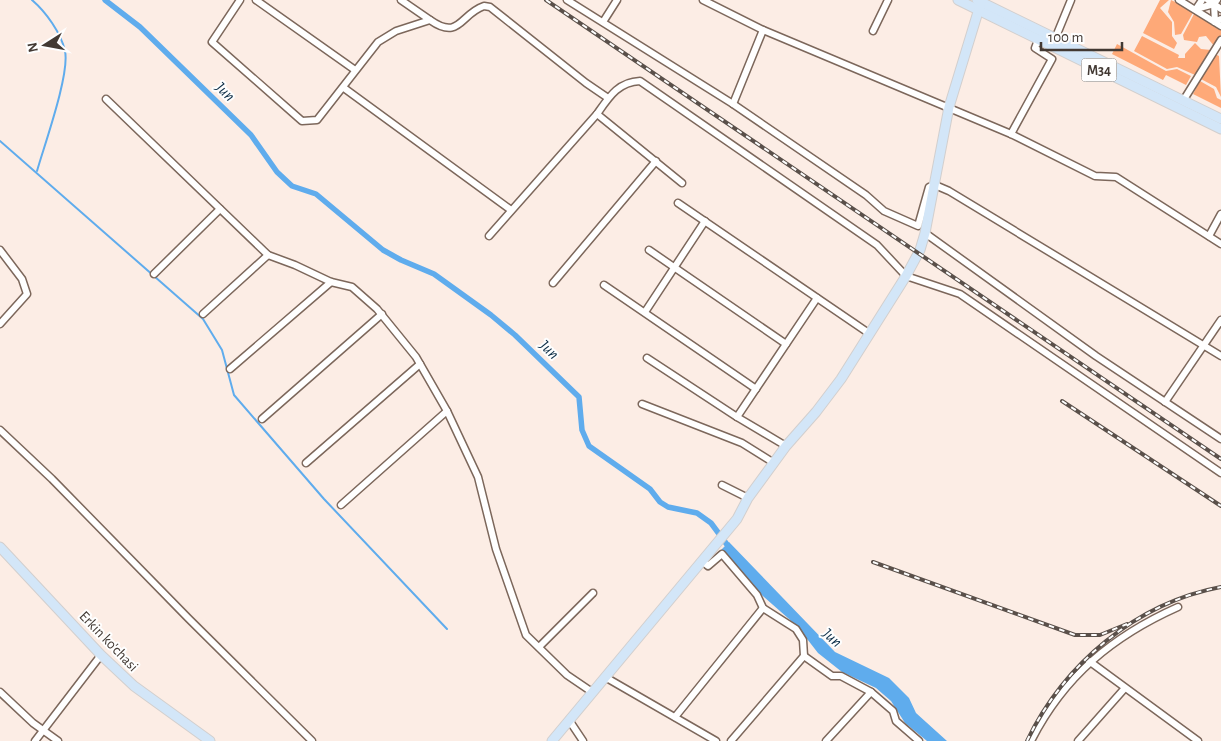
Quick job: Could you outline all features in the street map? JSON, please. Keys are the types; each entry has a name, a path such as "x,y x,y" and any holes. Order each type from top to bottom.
{"main road":[{"name":"M34","path":"958,0 978,4 1221,119"},
{"name":"M34","path":"978,4 1038,40 1221,129"},
{"path":"552,741 737,519 748,498 786,446 816,412 870,334 906,276 920,250 925,233 949,108 978,4"},
{"name":"Erkin ko'chasi","path":"0,547 101,655 134,686 210,741"}],"street":[{"path":"240,0 212,42 302,121 309,122 317,120 344,88 378,42 396,31 430,20"},
{"path":"256,0 356,70"},
{"path":"401,0 440,27 453,28 478,8 490,7 586,83 608,98"},
{"path":"567,0 733,104 866,195 884,211 915,226 920,223 927,188 935,185 949,190 1221,356"},
{"path":"603,22 616,0"},
{"path":"703,0 763,30 1011,134 1095,176 1116,177 1221,244"},
{"path":"873,31 888,0"},
{"path":"1055,39 1071,0"},
{"path":"1179,0 1218,20"},
{"path":"1196,9 1202,0"},
{"path":"1196,9 1213,1"},
{"path":"1213,1 1221,9"},
{"path":"1213,1 1221,26"},
{"path":"733,104 763,30"},
{"path":"1011,134 1052,59 1034,48 1038,40"},
{"path":"1183,101 1221,40"},
{"path":"489,236 597,114 608,98 627,82 640,82 877,245 906,276 960,294 1221,473"},
{"path":"344,88 511,210"},
{"path":"106,99 268,255 331,282 352,287 382,314 420,364 447,411 478,477 496,549 526,635 567,675 592,692"},
{"path":"597,114 682,183"},
{"path":"553,283 656,161"},
{"path":"678,203 870,334"},
{"path":"154,274 220,209"},
{"path":"1209,236 1221,214"},
{"path":"645,312 705,221"},
{"path":"925,233 1096,356 1221,439"},
{"path":"0,250 22,279 27,294 0,324"},
{"path":"649,250 786,344"},
{"path":"203,314 268,255"},
{"path":"230,369 331,282"},
{"path":"604,285 756,389"},
{"path":"737,417 816,298"},
{"path":"262,419 382,314"},
{"path":"1165,402 1221,320"},
{"path":"647,358 737,417 786,446"},
{"path":"306,463 420,364"},
{"path":"642,404 742,443 774,463"},
{"path":"341,505 447,411"},
{"path":"0,430 52,478 189,619 312,741"},
{"path":"722,485 748,498"},
{"path":"702,561 708,566 722,554 757,595 763,608 796,629 803,640 804,656 731,741"},
{"path":"539,647 593,592"},
{"path":"1031,741 1040,724 1062,693 1089,661 1114,640 1146,621 1178,607"},
{"path":"675,717 763,608"},
{"path":"35,741 101,655"},
{"path":"804,656 832,676 840,676 871,692 893,711 896,721 919,741"},
{"path":"1089,661 1198,741"},
{"path":"605,677 716,741"},
{"path":"1078,741 1125,688"},
{"path":"0,692 33,723 58,741"},
{"path":"826,741 871,692"},
{"path":"569,720 583,741"}],"shaded area":[{"path":"1160,0 1169,0 1160,8 1172,22 1172,36 1177,43 1174,49 1143,33"},
{"path":"1171,0 1194,11 1181,34 1175,35 1174,22 1168,12"},
{"path":"1195,12 1221,30 1221,35 1214,46 1206,36 1199,37 1197,42 1184,40 1183,35"},
{"path":"1142,36 1179,55 1178,58 1185,58 1185,54 1195,43 1201,49 1211,50 1195,75 1177,67 1167,69 1134,51"},
{"path":"1117,44 1166,71 1177,69 1191,76 1186,85 1166,75 1163,80 1112,54"},
{"path":"1215,54 1219,56 1221,97 1216,87 1199,78"},
{"path":"1200,81 1214,89 1217,98 1221,100 1221,108 1193,94"}],"water":[{"path":"729,542 835,652 889,678 909,698 916,713 947,741 927,741 905,723 891,701 876,688 842,672 818,653 797,626 747,582 739,568 721,550"}],"waterway":[{"path":"32,0 48,17 56,30 63,44 66,62 60,92 37,171"},
{"name":"Jun","path":"105,0 140,27 251,135 277,172 292,186 316,194 383,250 434,274 491,315 515,335 579,397 582,430 589,446 650,489 660,502 668,507 697,513 711,523 731,550"},
{"path":"0,141 203,319 222,350 234,395 324,499 447,629"}],"railway":[{"path":"546,0 1221,459"},
{"path":"1062,401 1221,506"},
{"path":"873,562 1075,635 1100,635 1127,624"},
{"path":"1027,741 1042,713 1061,687 1082,663 1106,641 1132,622 1160,607 1190,595 1221,587"}]}
